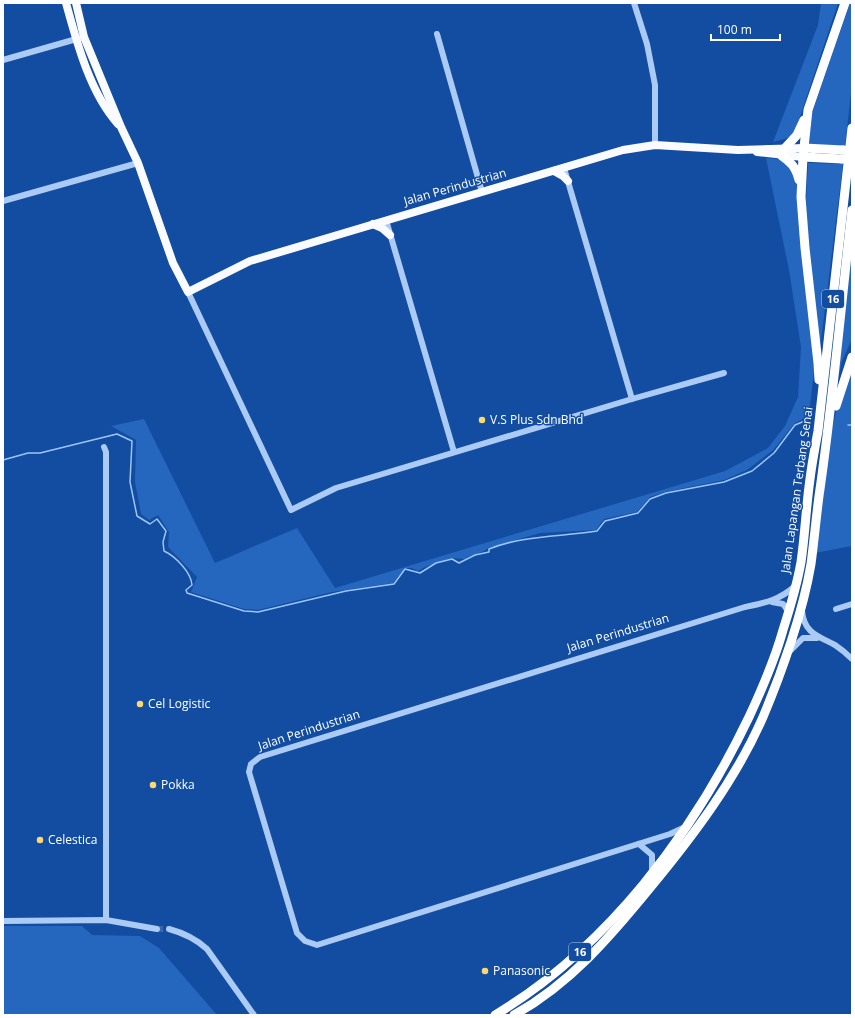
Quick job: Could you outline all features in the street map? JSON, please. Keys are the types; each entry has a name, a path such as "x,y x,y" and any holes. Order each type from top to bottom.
{"highway":[{"path":"818,431 818,363 805,248 801,197 796,169 783,152 797,135 808,110 845,3"},
{"path":"801,197 808,110"},
{"name":"Jalan Lapangan Terbang Senai","path":"495,1015 529,994 585,948 612,920 652,873 689,823 735,745 761,690 783,631 801,563 810,478 818,431 852,128"},
{"path":"804,153 847,155"},
{"name":"Jalan Lapangan Terbang Senai","path":"514,1015 532,1005 569,977 617,928 674,859 709,811 746,750 762,717 785,658 801,606 811,565 827,445 852,210"},
{"path":"827,445 840,390 852,357"}],"main road":[{"path":"66,3 76,39 101,102 121,127"},
{"path":"76,3 84,37 121,127 138,163 172,263 188,292"},
{"name":"Jalan Perindustrian","path":"188,292 250,261 623,150 655,145 804,153"},
{"path":"554,171 568,181"},
{"path":"373,224 390,235"}],"street":[{"path":"634,3 647,44 655,86 655,145"},
{"path":"437,34 482,192"},
{"path":"3,60 84,37"},
{"path":"3,201 138,163"},
{"path":"564,168 632,399"},
{"path":"386,220 454,452"},
{"path":"188,292 291,510 336,488 632,399 724,373"},
{"path":"104,447 106,482 106,920"},
{"name":"Jalan Perindustrian","path":"639,844 571,867 317,945 310,944 297,933 249,772 251,764 260,757 745,607 770,602 784,595 795,586"},
{"path":"770,602 783,604 788,611"},
{"path":"836,609 852,604"},
{"path":"801,606 805,626 819,638 836,646 852,659"},
{"path":"785,658 793,646 804,638 819,638"},
{"path":"639,844 679,831 689,823"},
{"path":"639,844 652,855 652,873"},
{"path":"3,921 106,920 157,928"},
{"path":"170,929 181,932 198,941 207,949 254,1015"},
{"path":"524,1015 532,1005"}],"shaded area":[{"path":"821,3 838,3 796,129 789,137 773,142 818,25"},
{"path":"850,3 852,3 852,84 845,146 809,144 812,113"},
{"path":"766,158 786,160 796,175 815,361 809,416 795,423 773,450 747,470 724,480 665,492 650,497 637,512 604,519 596,530 540,533 488,548 465,559 451,558 418,571 412,568 405,568 393,583 332,592 258,610 244,609 191,592 197,577 168,547 169,532 158,515 149,520 141,514 135,482 136,440 111,426 144,419 215,563 297,528 335,588 725,471 768,448 785,426 798,397 801,347 789,270"},
{"path":"808,163 843,164 819,356 805,218"},
{"path":"852,247 852,339 842,361 837,385"},
{"path":"852,365 852,546 815,553 831,435 840,394"},
{"path":"3,926 82,926 92,935 140,936 159,948 217,1015 3,1015"}],"waterway":[{"path":"3,460 28,453 40,453 117,434 132,441 130,482 137,516 150,524 157,519 166,531 163,542 164,551 173,557 189,575 192,585 186,590 187,593 244,611 258,612 346,591 394,584 405,569 420,573 436,563 452,559 459,563 475,555 489,552 489,549 502,544 542,537 597,531 605,521 638,513 650,499 666,493 724,482 752,471 774,453 795,425 807,420"}],"tunnel":[{"path":"157,929 169,929"}],"place":[{"name":"V.S Plus Sdn Bhd","path":"482,420"},
{"name":"Cel Logistic","path":"140,704"},
{"name":"Pokka","path":"153,785"},
{"name":"Celestica","path":"40,840"},
{"name":"Panasonic","path":"485,971"}]}
